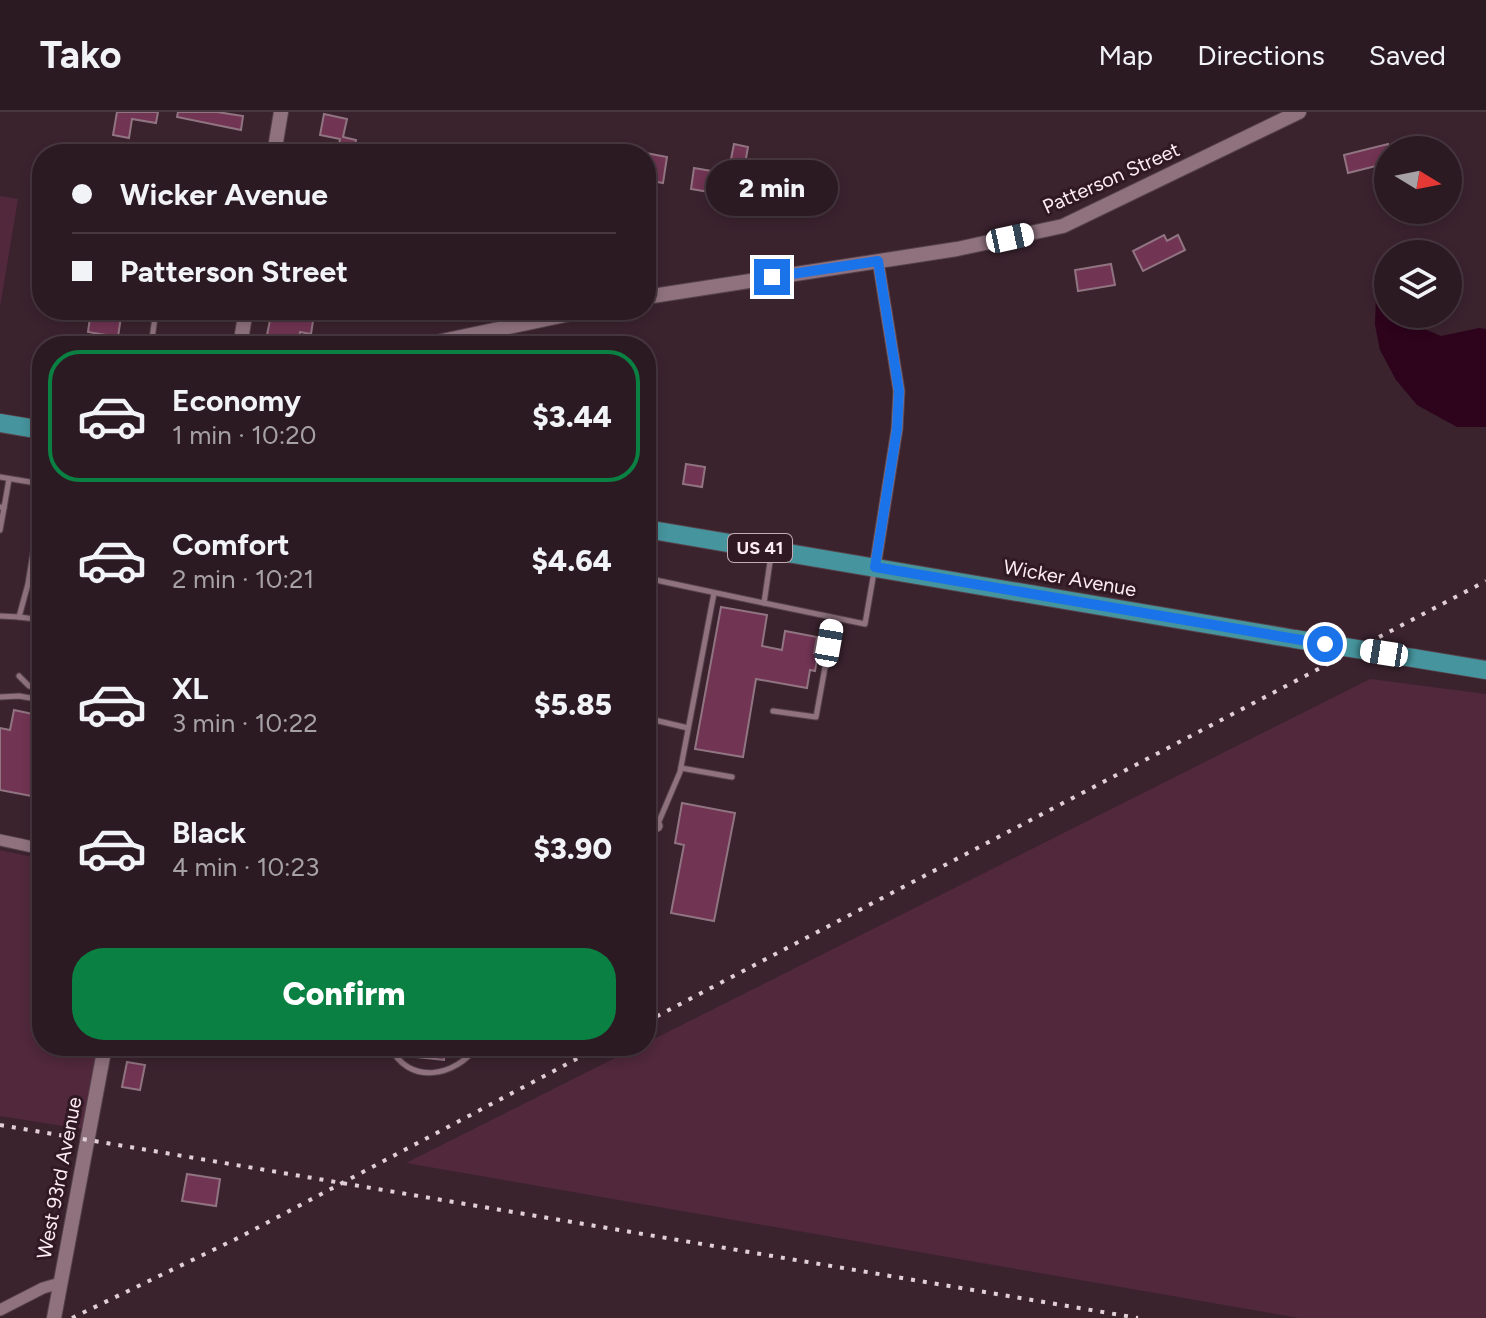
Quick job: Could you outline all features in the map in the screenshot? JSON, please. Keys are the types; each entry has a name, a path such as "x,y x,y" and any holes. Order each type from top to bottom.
{"highway":[{"path":"0,423 32,428"},
{"name":"Wicker Avenue","path":"656,531 1486,670"}],"street":[{"path":"276,144 281,112"},
{"name":"Patterson Street","path":"656,295 957,249 1063,226 1299,112"},
{"path":"875,567 897,429 899,391 878,261"},
{"path":"468,336 544,320"},
{"path":"0,840 32,847"},
{"name":"West 93rd Avenue","path":"54,1318 103,1056"},
{"path":"0,1310 43,1288 60,1283"}],"lane":[{"path":"502,336 503,329"},
{"path":"0,477 32,482"},
{"path":"0,530 9,479"},
{"path":"764,603 772,550"},
{"path":"19,617 32,559"},
{"path":"656,580 865,624 875,567"},
{"path":"656,818 681,768 714,593"},
{"path":"0,616 32,619"},
{"path":"773,711 816,717 834,618"},
{"path":"19,676 32,687"},
{"path":"0,697 32,698"},
{"path":"656,720 688,728"},
{"path":"681,768 732,777"},
{"path":"397,1056 402,1064 418,1071 435,1073 453,1069 470,1056"}],"shaded area":[{"path":"0,196 18,199 0,307"},
{"path":"1376,328 1422,328 1441,336 1486,329 1486,427 1457,427 1417,405 1396,380 1380,350"},
{"path":"1370,679 1486,694 1486,1318 1299,1318 406,1163 619,1056 656,1056 656,1038"},
{"path":"0,850 32,857 32,1056 96,1056 82,1129 0,1116"}],"building":[{"path":"117,112 158,112 156,123 132,119 129,138 113,135"},
{"path":"178,112 243,116 241,130 177,117"},
{"path":"324,114 347,119 343,137 356,140 355,144 339,144 340,139 320,135"},
{"path":"734,144 748,147 745,164 768,167 765,185 760,184 756,210 744,208 745,197 737,196 742,166 730,164"},
{"path":"1374,148 1374,166 1348,173 1344,155"},
{"path":"656,155 667,157 663,183 656,182"},
{"path":"694,168 712,171 709,192 691,189"},
{"path":"1164,235 1167,241 1178,235 1185,250 1143,271 1133,251"},
{"path":"1111,264 1115,285 1078,291 1075,270"},
{"path":"90,320 121,320 118,336 88,332"},
{"path":"270,320 313,321 311,334 267,335"},
{"path":"686,464 705,467 702,487 683,484"},
{"path":"721,607 767,615 762,646 782,650 785,631 817,637 815,671 810,670 807,688 756,679 743,757 695,749"},
{"path":"14,710 32,714 32,796 0,790 0,728 10,730"},
{"path":"682,803 735,813 714,921 671,913 684,845 675,843"},
{"path":"417,1056 444,1056 444,1060"},
{"path":"127,1062 145,1065 140,1090 122,1087"},
{"path":"187,1174 220,1179 216,1206 182,1201"}],"railway":[{"path":"656,1017 1486,581"},
{"path":"72,1318 240,1237 582,1056"},
{"path":"0,1125 1138,1318"}],"route":[{"path":"772,277 878,261 899,391 897,429 875,567 1325,644"}]}
